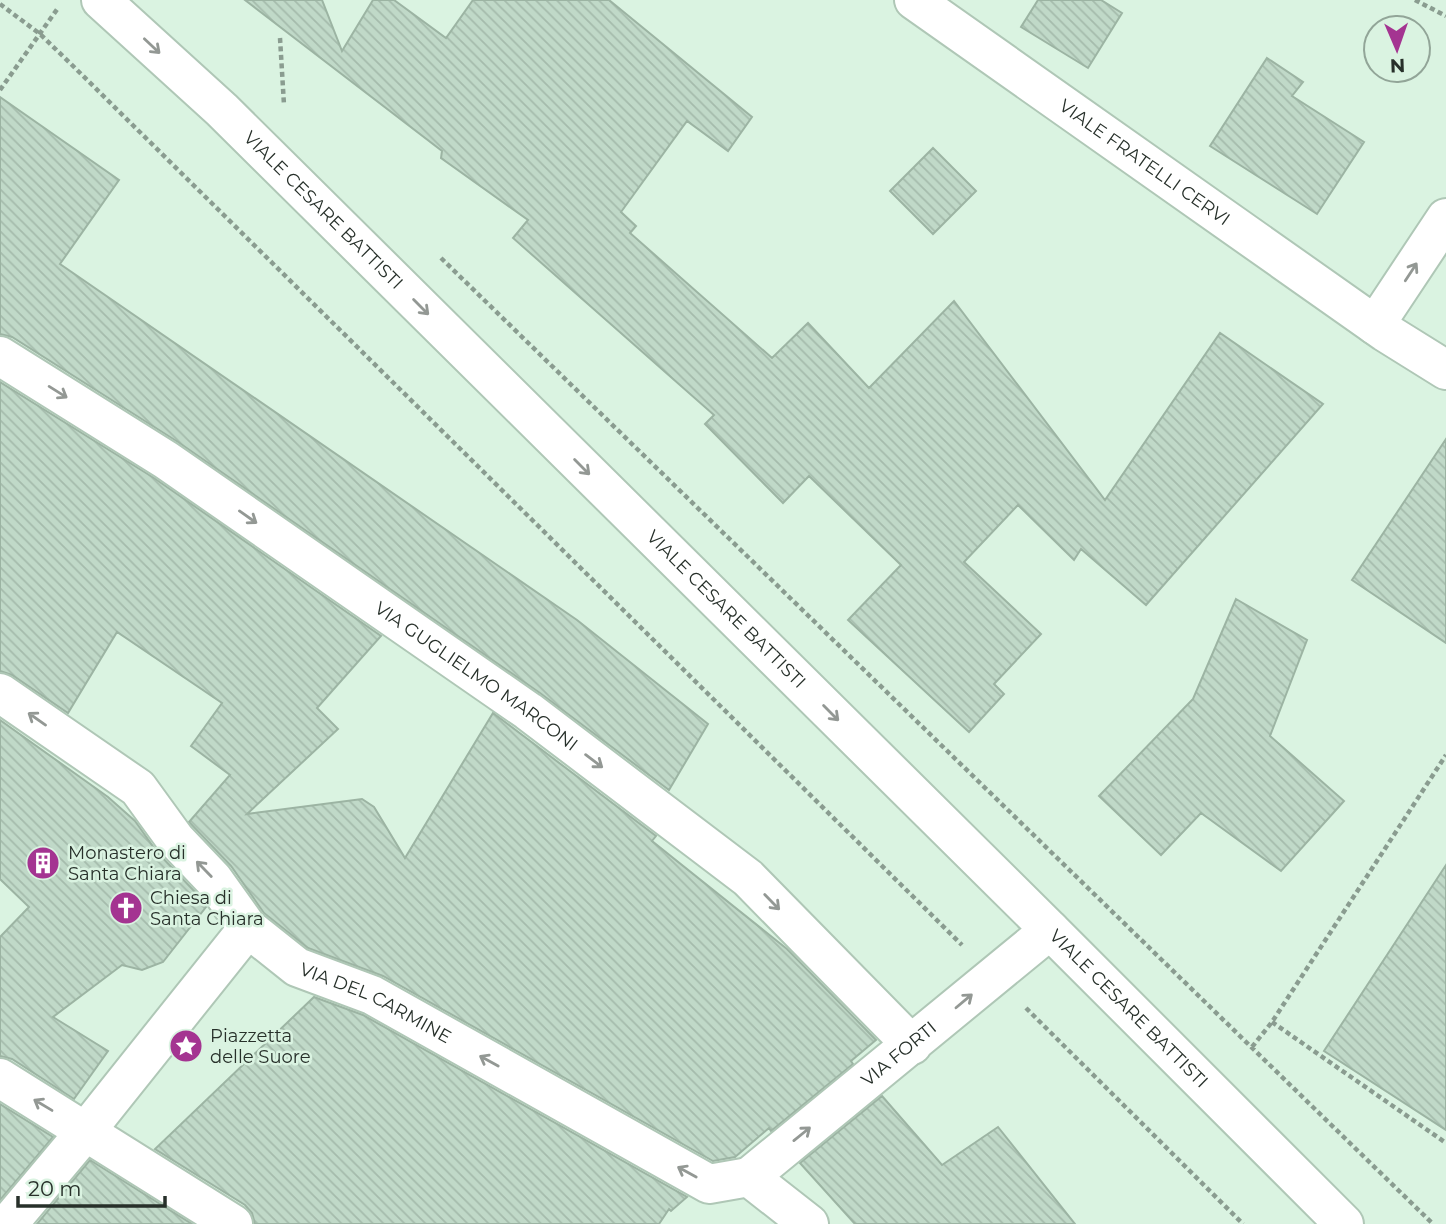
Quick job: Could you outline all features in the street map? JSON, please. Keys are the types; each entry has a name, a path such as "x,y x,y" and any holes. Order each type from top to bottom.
{"street":[{"name":"VIALE CESARE BATTISTI","path":"102,0 222,110 1344,1224"},
{"name":"VIALE FRATELLI CERVI","path":"914,0 1375,325 1446,370"},
{"path":"1375,325 1446,218"},
{"name":"VIA GUGLIELMO MARCONI","path":"0,356 166,460 528,711 748,878 912,1045"},
{"name":"VIA DEL CARMINE","path":"0,693 138,788 175,839 214,879 248,928 297,967 372,995 709,1184 749,1177"},
{"path":"8,1224 248,928"},
{"name":"VIA FORTI","path":"749,1177 1050,930"},
{"path":"0,1078 233,1224"},
{"path":"749,1177 809,1224"}],"path":[{"path":"0,90 63,0"},
{"path":"1415,0 1446,16"},
{"path":"0,4 40,34 1243,1224"},
{"path":"280,38 284,105"},
{"path":"274,96 294,115"},
{"path":"433,251 1433,1224"},
{"path":"1252,1048 1272,1022 1446,755"},
{"path":"1272,1022 1446,1143"}],"building":[{"path":"245,0 322,0 342,51 373,0 394,0 446,38 473,0 609,0 752,117 728,151 687,121 621,212 636,226 630,233 772,358 808,323 869,388 954,301 1105,500 1220,333 1323,404 1146,605 1081,549 1074,560 1018,505 964,562 1041,634 994,684 1004,694 969,732 848,620 901,565 809,476 783,503 705,424 714,415 513,238 528,220 441,158 442,151"},
{"path":"1038,0 1101,0 1122,13 1088,68 1021,27"},
{"path":"1267,58 1303,82 1292,96 1364,142 1317,214 1210,146"},
{"path":"0,97 119,180 60,264 577,620 708,724 669,790 540,693 178,442 12,337 0,334"},
{"path":"933,148 976,191 933,234 890,191"},
{"path":"0,382 154,478 381,636 317,708 338,729 247,814 362,799 374,807 405,858 493,713 656,836 652,841 787,949 876,1040 851,1061 853,1064 771,1131 769,1128 735,1157 713,1161 383,976 308,948 264,913 231,866 189,822 230,775 191,746 222,703 117,632 68,713 12,675 0,671"},
{"path":"1446,439 1446,643 1352,580"},
{"path":"1236,599 1307,640 1270,736 1344,801 1281,871 1201,813 1161,855 1099,796 1193,699"},
{"path":"0,720 108,797 135,821 157,852 206,907 163,962 142,970 122,965 53,1017 108,1051 74,1099 12,1059 0,1056 0,937 29,907 0,879"},
{"path":"1446,865 1446,1130 1324,1051"},
{"path":"314,997 363,1015 687,1197 671,1211 669,1209 659,1224 255,1224 252,1213 245,1205 155,1149"},
{"path":"882,1096 942,1165 998,1127 1075,1224 855,1224 800,1163"},
{"path":"0,1104 53,1137 0,1200"},
{"path":"90,1160 192,1224 37,1224"}],"place":[{"name":"Monastero di Santa Chiara","path":"43,863"},
{"name":"Chiesa di Santa Chiara","path":"126,908"},
{"name":"Piazzetta delle Suore","path":"186,1046"}]}
